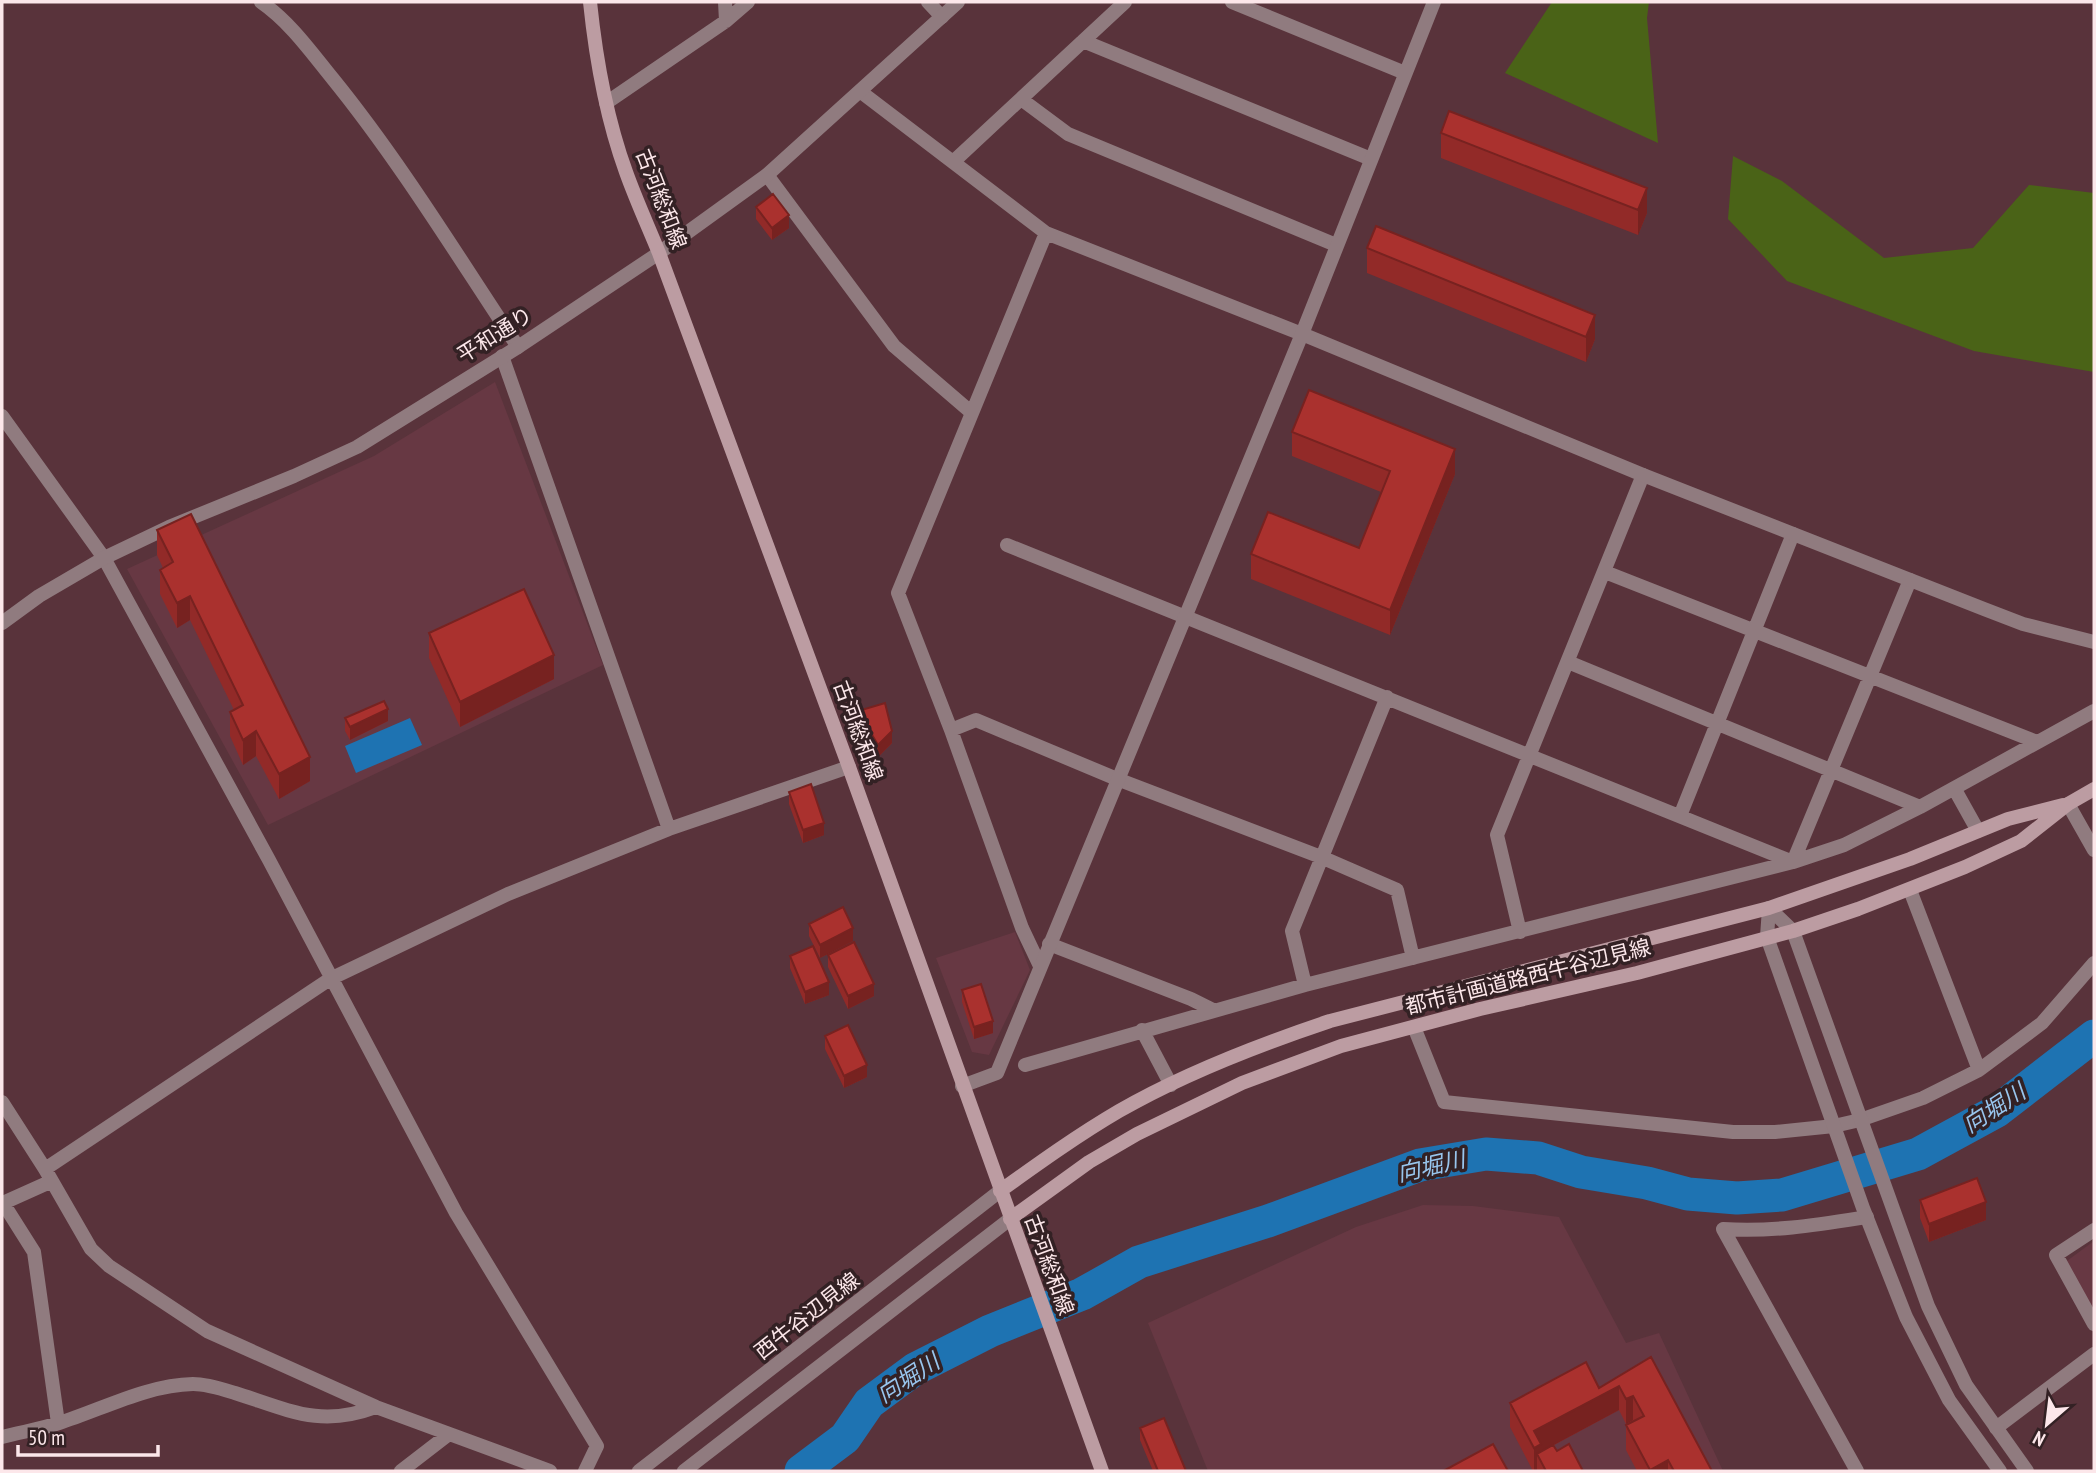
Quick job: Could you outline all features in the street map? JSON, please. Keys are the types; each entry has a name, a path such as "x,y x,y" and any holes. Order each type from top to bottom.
{"main road":[{"name":"古河総和線","path":"590,2 606,103 626,171 659,253 849,766 1102,1471"},
{"name":"都市計画道路西牛谷辺見線","path":"1010,1219 1089,1162 1137,1133 1242,1083 1340,1046 1637,973 1793,930 1910,890 2021,841 2068,804 2094,789"},
{"name":"都市計画道路西牛谷辺見線","path":"1000,1192 1075,1138 1121,1110 1242,1053 1330,1021 1769,908 1849,882 2007,819 2068,804"}],"street":[{"path":"261,2 303,42 366,120 518,347"},
{"path":"725,2 726,21"},
{"path":"606,103 726,21 748,2"},
{"path":"928,2 942,17"},
{"name":"平和通り","path":"2,623 39,596 104,558 169,527 295,476 357,447 518,347 659,253 767,175 958,2"},
{"path":"953,162 1125,2"},
{"path":"1232,2 1405,73"},
{"path":"962,1086 997,1073 1302,334 1434,2"},
{"path":"1083,41 1371,159"},
{"path":"861,92 1046,233 1910,580 2023,624 2094,642"},
{"path":"1021,99 1068,134 1336,245"},
{"path":"767,175 894,346 972,413"},
{"path":"1040,966 1022,928 951,730 898,593 1046,233"},
{"path":"502,356 669,829"},
{"path":"2,416 104,558 269,860 456,1213 597,1446 585,1471"},
{"path":"1520,932 1497,835 1643,475"},
{"path":"1680,816 1793,534"},
{"path":"1007,545 1793,862"},
{"path":"1605,572 2037,742"},
{"path":"1793,862 1910,580"},
{"path":"1568,662 1920,807"},
{"path":"1305,985 1292,931 1387,697"},
{"path":"1025,1065 1305,985 1793,862 1844,845 1920,807 2094,711"},
{"path":"951,730 976,720 1117,779 1321,857 1397,890 1413,958"},
{"path":"58,1423 34,1252 4,1203 330,979 508,894 669,829 849,766"},
{"path":"1954,788 1978,831"},
{"path":"2068,804 2094,850"},
{"path":"1910,890 1979,1070"},
{"path":"1769,908 1793,930 1889,1203 1947,1349 1966,1385 2028,1471"},
{"path":"1769,908 1767,937 1865,1213 1906,1317 1927,1362 1955,1410 2000,1471"},
{"path":"1049,944 1192,999 1213,1010"},
{"path":"1413,1027 1444,1102 1733,1132 1835,1130 1861,1124 1923,1098 1979,1070 2042,1023 2094,963"},
{"path":"1142,1030 1171,1085"},
{"path":"2,1102 91,1249 109,1266 207,1331 376,1407 550,1471"},
{"name":"西牛谷辺見線","path":"639,1471 1000,1192"},
{"path":"1857,1471 1723,1228 1762,1231 1805,1227 1865,1213"},
{"path":"684,1471 1010,1219"},
{"path":"2094,1230 2056,1255 2094,1324"},
{"path":"1996,1428 2094,1354"},
{"path":"2,1437 58,1423 161,1388 197,1384 327,1419 355,1415 376,1407"},
{"path":"401,1471 449,1434"}],"shaded area":[{"path":"495,382 603,665 268,825 127,569 374,456"},
{"path":"1015,932 1030,970 989,1055 972,1052 936,958"},
{"path":"1423,1205 1473,1206 1559,1217 1626,1343 1659,1333 1723,1471 1208,1471 1148,1323 1356,1227"},
{"path":"2094,1241 2094,1334 2056,1269"}],"green space":[{"path":"1552,2 1649,2 1647,18 1658,143 1505,73"},
{"path":"1733,156 1782,181 1884,258 1973,248 2029,185 2094,193 2094,372 1974,351 1787,281 1728,219"}],"water":[{"path":"410,718 422,745 356,773 345,746"}],"building":[{"path":"1449,111 1647,188 1638,210 1441,133"},
{"path":"773,194 789,215 772,228 756,207"},
{"path":"1376,226 1595,315 1586,337 1367,248"},
{"path":"1309,390 1455,449 1390,610 1251,554 1268,512 1359,548 1390,471 1292,432"},
{"path":"191,514 310,757 279,774 256,731 243,740 230,712 243,705 190,596 177,603 160,570 173,562 157,530"},
{"path":"524,589 554,655 460,702 429,633"},
{"path":"384,701 388,709 350,727 345,718"},
{"path":"885,703 892,731 878,745 858,711"},
{"path":"811,784 824,823 803,830 789,792"},
{"path":"843,907 853,928 820,945 809,924"},
{"path":"854,942 874,984 848,996 828,955"},
{"path":"813,946 829,982 805,992 790,956"},
{"path":"981,984 993,1021 974,1027 962,990"},
{"path":"848,1025 867,1065 844,1076 825,1036"},
{"path":"1977,1178 1986,1202 1929,1224 1920,1200"},
{"path":"1651,1357 1712,1471 1674,1471 1668,1460 1650,1470 1626,1425 1644,1416 1633,1396 1626,1399 1619,1386 1534,1431 1541,1444 1534,1448 1510,1403 1586,1362 1599,1388"},
{"path":"1164,1418 1186,1471 1158,1471 1140,1428"},
{"path":"1493,1444 1508,1471 1445,1470"},
{"path":"1569,1444 1583,1471 1546,1471 1537,1454 1553,1445 1557,1451"}],"waterway":[{"name":"向堀川","path":"801,1471 845,1438 869,1403 915,1369 990,1331 1082,1294 1139,1262 1268,1221 1420,1165 1486,1154 1538,1158 1581,1172 1647,1183 1688,1194 1737,1198 1782,1195 1918,1154 1997,1111 2094,1036"}]}
